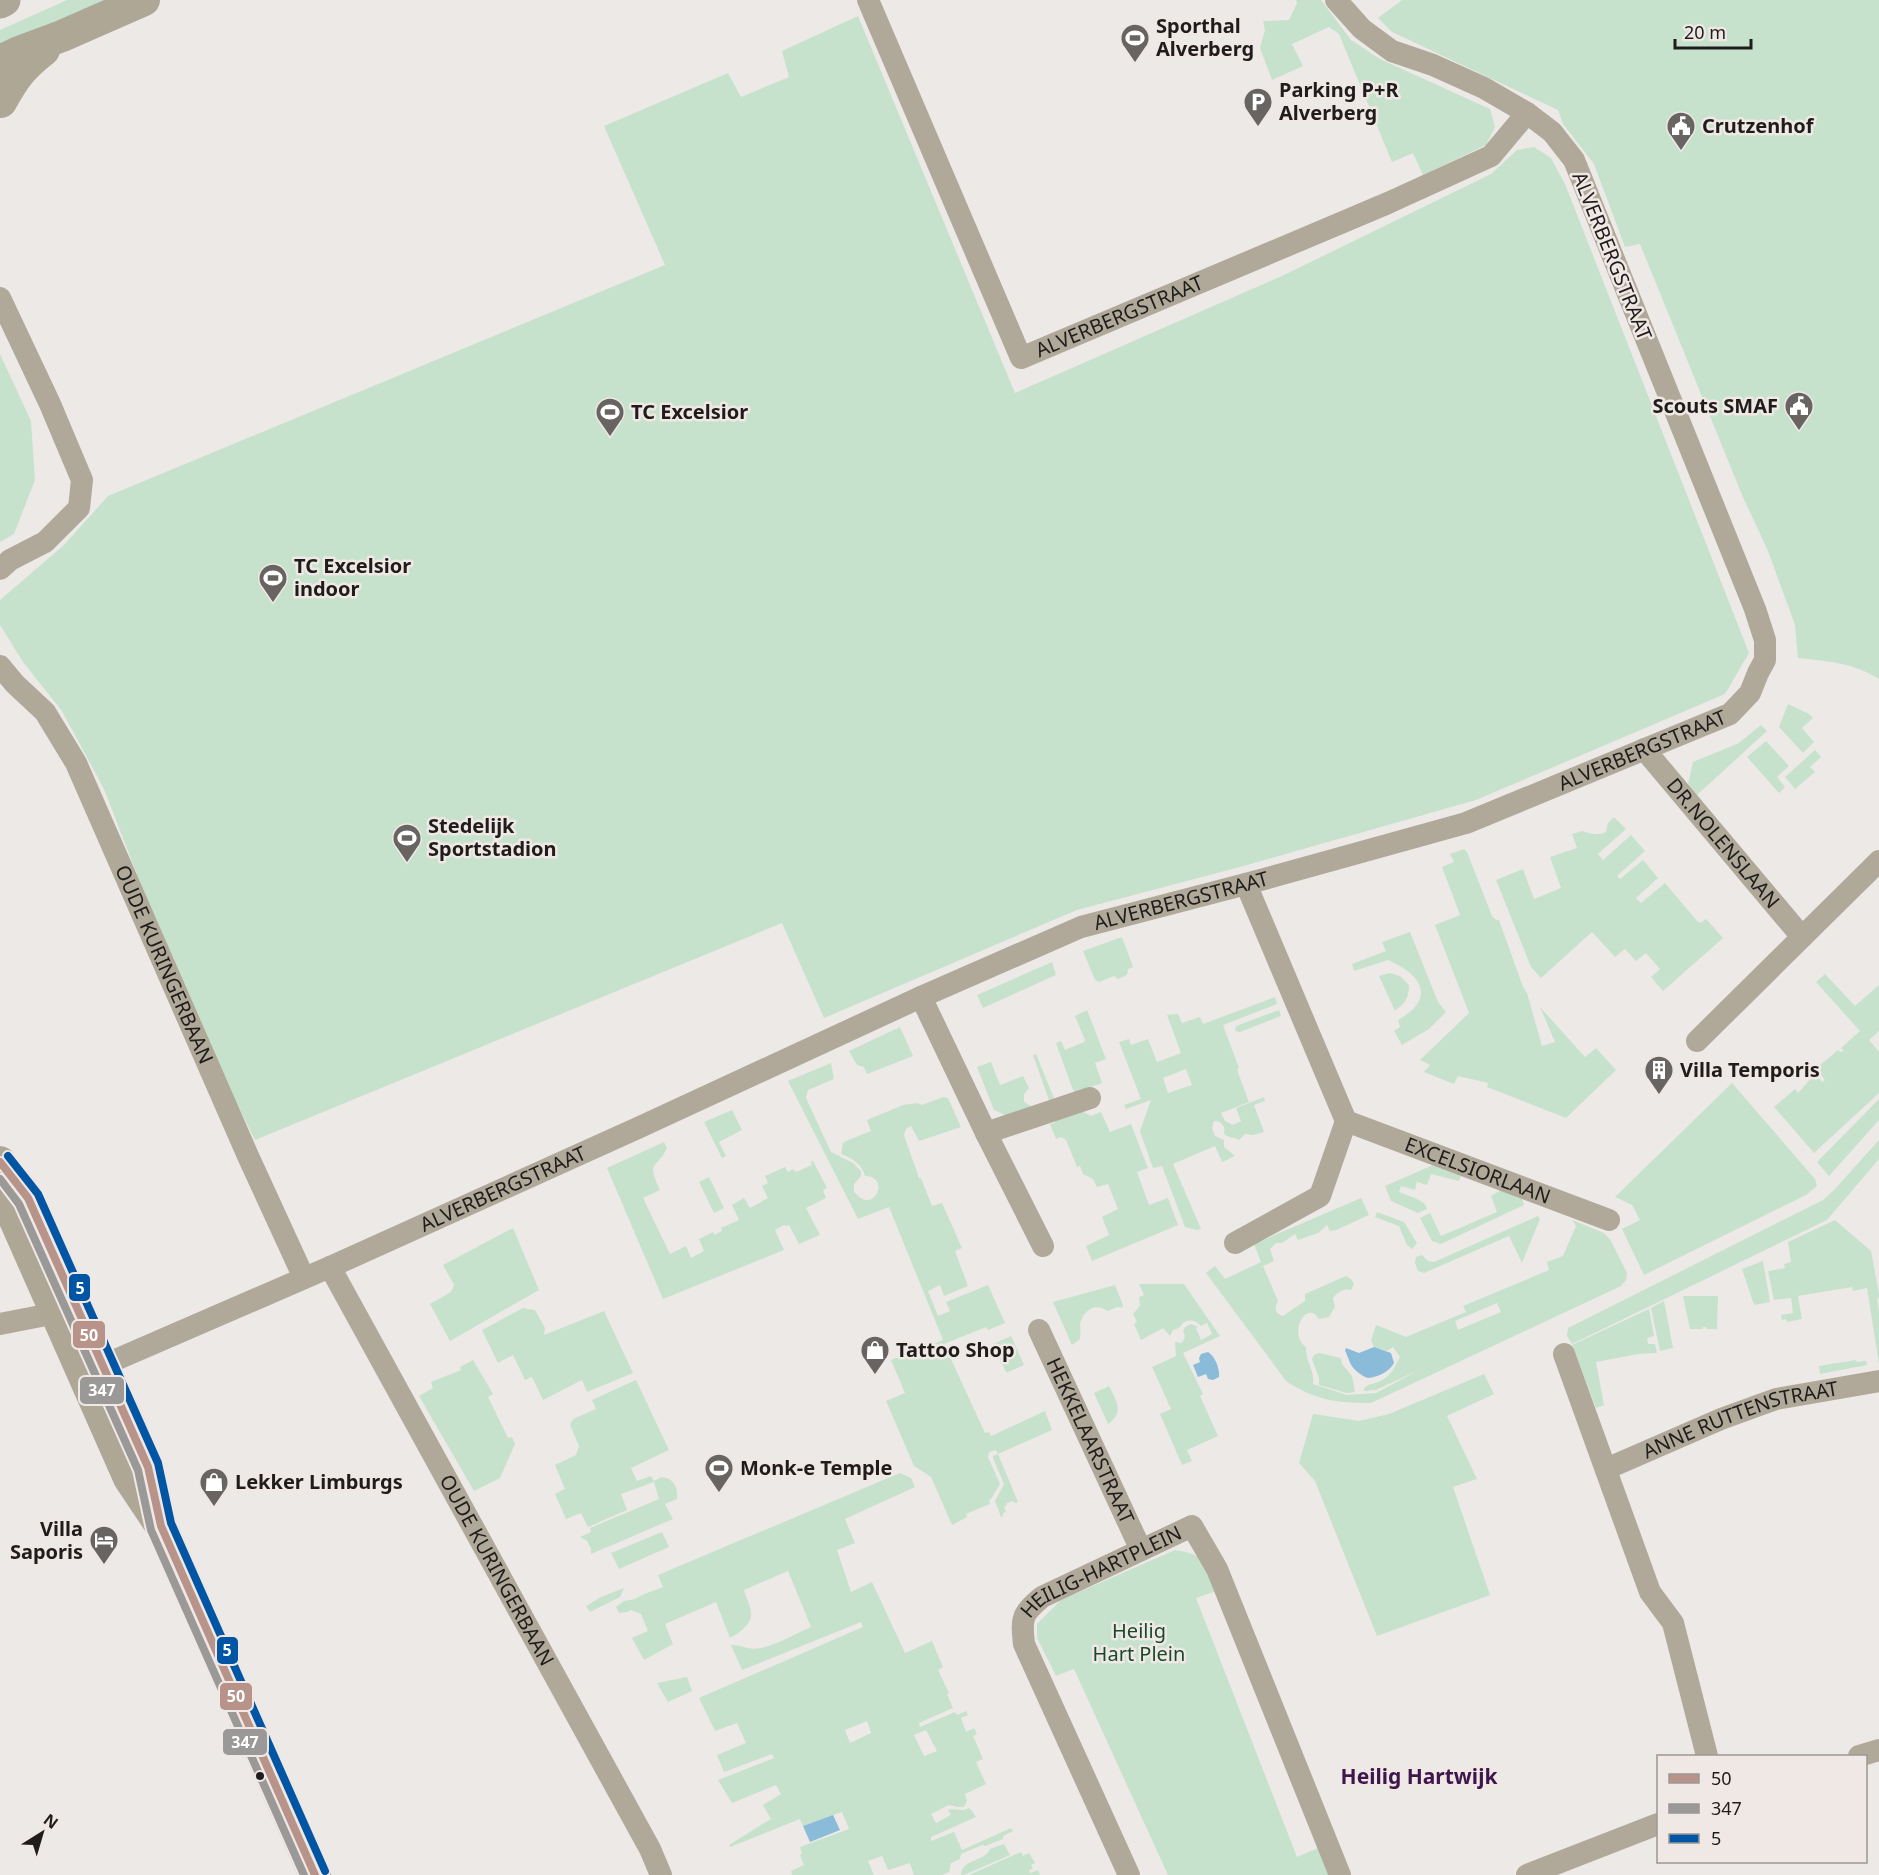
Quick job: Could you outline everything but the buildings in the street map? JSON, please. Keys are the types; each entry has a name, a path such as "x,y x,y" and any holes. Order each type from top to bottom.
{"main road":[{"path":"0,61 144,0"},
{"path":"0,107 14,77 62,36"},
{"path":"0,1162 11,1211 66,1311 94,1371 129,1478 161,1526 315,1875"}],"street":[{"name":"ALVERBERGSTRAAT","path":"868,0 1021,358 1388,203 1491,156 1527,113"},
{"name":"ALVERBERGSTRAAT","path":"94,1371 640,1127 921,997 1082,927 1466,823 1730,714 1750,693 1764,660 1765,640 1755,609 1574,160 1552,132 1527,113 1484,88 1433,65 1392,51 1362,28 1336,0"},
{"path":"0,298 50,404 82,480 79,508 45,542 10,560 0,569"},
{"name":"OUDE KURINGERBAAN","path":"0,666 15,684 45,712 76,763 248,1156 304,1278"},
{"name":"DR.NOLENSLAAN","path":"1644,748 1802,937"},
{"path":"1697,1041 1879,861"},
{"path":"1235,1243 1320,1196 1346,1121 1246,884"},
{"path":"921,997 1043,1246"},
{"path":"986,1133 1090,1098"},
{"name":"EXCELSIORLAAN","path":"1346,1121 1609,1220"},
{"name":"OUDE KURINGERBAAN","path":"330,1267 650,1848 662,1875"},
{"path":"0,1324 66,1311"},
{"name":"HEKKELAARSTRAAT","path":"1039,1330 1141,1550"},
{"path":"1564,1354 1650,1592 1673,1623 1707,1755"},
{"name":"ANNE RUTTENSTRAAT","path":"1606,1469 1721,1419 1776,1399 1879,1381"},
{"name":"HEILIG-HARTPLEIN","path":"1129,1875 1024,1644 1022,1623 1028,1609 1042,1597 1192,1526 1217,1569 1340,1875"},
{"path":"1862,1755 1879,1750"},
{"path":"1527,1875 1657,1825"}],"green space":[{"path":"67,0 115,0 0,51 0,30"},
{"path":"1296,0 1321,0 1351,40 1380,59 1490,109 1495,127 1486,145 1423,175 1413,153 1392,162 1339,34 1329,27 1292,44 1303,66 1272,80 1260,48 1265,30 1263,21 1289,20 1297,3"},
{"path":"1402,0 1879,0 1879,679 1850,666 1798,658 1795,625 1768,551 1742,495 1640,244 1625,247 1594,164 1563,124 1558,110 1392,32 1378,18"},
{"path":"858,16 1015,393 1284,275 1491,174 1517,150 1534,147 1551,158 1565,184 1749,653 1725,694 1476,800 1240,867 1077,910 824,1018 782,923 255,1140 187,1004 104,789 62,711 23,662 0,625 0,600 64,545 108,496 665,265 604,126 728,73 741,97 789,77 782,51"},
{"path":"0,354 31,421 35,480 14,534 0,542"},
{"path":"1788,704 1813,718 1802,728 1814,742 1803,753 1779,727"},
{"path":"1761,725 1767,731 1697,795 1688,784 1693,762 1739,743"},
{"path":"1766,741 1789,766 1777,777 1785,787 1779,793 1747,757"},
{"path":"1815,750 1821,757 1810,767 1815,772 1795,789 1785,777"},
{"path":"1614,817 1626,829 1598,854 1603,860 1631,835 1645,851 1617,876 1620,879 1643,860 1658,878 1636,898 1641,903 1665,883 1697,921 1701,923 1706,919 1723,938 1663,991 1651,977 1660,969 1646,953 1636,961 1625,949 1615,957 1592,932 1541,978 1531,967 1496,880 1523,869 1534,899 1561,888 1550,857 1577,848 1572,834 1582,831 1594,834 1606,832 1608,823"},
{"path":"1464,849 1492,916 1499,920 1527,993 1542,1046 1555,1042 1540,1007 1585,1057 1596,1048 1616,1070 1566,1118 1487,1087 1488,1083 1458,1076 1454,1084 1424,1072 1430,1065 1420,1060 1469,1013 1435,925 1460,915 1442,867 1454,862 1450,854"},
{"path":"1410,932 1438,1002 1446,1012 1429,1029 1402,1045 1394,1031 1400,1027 1398,1020 1410,1012 1421,996 1417,980 1400,966 1388,960 1354,971 1352,964 1386,951 1382,942"},
{"path":"1122,937 1133,967 1128,969 1127,975 1118,979 1114,976 1099,982 1095,980 1083,951"},
{"path":"1052,962 1056,975 983,1008 977,995"},
{"path":"1390,973 1400,976 1409,985 1406,1000 1395,1011 1379,976"},
{"path":"1825,974 1855,1006 1879,985 1879,1031 1869,1040 1879,1052 1879,1093 1814,1153 1774,1107 1795,1089 1798,1093 1815,1074 1822,1082 1825,1080 1818,1071 1821,1070 1818,1067 1838,1050 1844,1051 1841,1048 1860,1031 1816,982"},
{"path":"1275,997 1277,1004 1223,1025 1249,1102 1221,1113 1225,1121 1233,1125 1241,1121 1236,1108 1264,1097 1265,1101 1254,1105 1264,1132 1253,1135 1245,1134 1239,1140 1224,1134 1223,1125 1214,1121 1212,1128 1215,1136 1224,1140 1224,1147 1235,1156 1222,1162 1215,1146 1173,1164 1201,1229 1197,1230 1185,1227 1162,1166 1153,1168 1140,1131 1151,1100 1126,1109 1124,1105 1141,1099 1119,1042 1129,1039 1131,1045 1148,1039 1157,1062 1181,1053 1167,1015 1178,1014 1182,1023 1200,1017 1203,1024","holes":["1186,1069 1192,1085 1168,1093 1163,1078"]},
{"path":"1087,1010 1106,1059 1095,1063 1102,1083 1075,1092 1056,1043 1061,1041 1065,1050 1084,1042 1075,1016"},
{"path":"1279,1010 1281,1016 1240,1032 1235,1031 1236,1026"},
{"path":"900,1027 913,1056 867,1074 864,1067 857,1065 849,1051"},
{"path":"1036,1054 1055,1101 1050,1103 1033,1055"},
{"path":"991,1062 1000,1085 1023,1076 1029,1088 1024,1094 1024,1102 1036,1109 1011,1118 994,1110 977,1067"},
{"path":"831,1063 834,1079 808,1090 806,1098 831,1152 853,1163 861,1171 861,1176 854,1184 854,1191 861,1198 868,1200 877,1194 877,1182 865,1176 856,1162 841,1154 843,1143 871,1131 867,1120 903,1105 918,1103 922,1105 943,1097 948,1098 961,1127 919,1141 911,1126 906,1129 904,1135 919,1178 921,1178 932,1206 942,1203 962,1248 955,1251 968,1286 944,1296 940,1285 928,1291 938,1316 950,1311 946,1302 988,1285 1005,1323 988,1330 986,1327 944,1344 985,1433 989,1432 991,1436 1045,1411 1052,1430 998,1454 996,1450 989,1452 988,1457 1000,1484 989,1500 990,1504 966,1514 967,1517 952,1525 931,1477 914,1466 886,1401 905,1393 891,1360 943,1340 889,1207 858,1219 788,1081"},
{"path":"1732,1083 1815,1179 1817,1186 1806,1195 1644,1275 1622,1229 1640,1220 1632,1205 1615,1197"},
{"path":"1879,1099 1879,1120 1829,1176 1817,1162"},
{"path":"732,1110 742,1130 719,1142 726,1156 722,1158 704,1122"},
{"path":"1079,1110 1091,1116 1101,1112 1110,1132 1131,1124 1148,1168 1137,1172 1149,1205 1168,1198 1178,1225 1092,1261 1086,1246 1109,1235 1102,1217 1118,1209 1108,1184 1097,1187 1093,1179 1083,1174 1080,1166 1077,1167 1066,1140 1061,1137 1056,1139 1050,1124 1055,1123 1054,1119"},
{"path":"1879,1140 1879,1159 1827,1220 1572,1344 1567,1336 1568,1328 1823,1200"},
{"path":"664,1142 667,1148 653,1169 660,1190 643,1198 670,1254 686,1246 691,1258 704,1251 699,1239 713,1232 714,1235 722,1231 721,1228 739,1220 732,1205 744,1198 750,1208 768,1198 762,1186 768,1183 765,1176 785,1167 788,1172 793,1169 796,1172 812,1165 813,1161 827,1188 823,1190 826,1198 806,1208 820,1235 799,1244 789,1225 784,1225 775,1230 784,1250 663,1299 607,1168"},
{"path":"1433,1165 1461,1176 1459,1181 1431,1174 1427,1185 1417,1182 1415,1190 1401,1186 1399,1192 1425,1204 1427,1209 1418,1213 1391,1201 1385,1186"},
{"path":"709,1177 724,1208 714,1213 699,1182"},
{"path":"1501,1190 1522,1199 1524,1205 1441,1244 1432,1241 1420,1218 1430,1213 1441,1236 1497,1212 1491,1196"},
{"path":"1361,1198 1369,1215 1336,1230 1330,1231 1327,1225 1318,1233 1298,1240 1295,1234 1282,1243 1276,1243 1270,1249 1274,1261 1263,1266 1278,1301 1276,1310 1283,1316 1305,1301 1305,1294 1346,1276 1351,1279 1354,1284 1351,1290 1341,1291 1333,1298 1335,1307 1329,1317 1319,1319 1314,1314 1305,1315 1301,1320 1298,1334 1306,1347 1313,1374 1313,1384 1347,1395 1376,1393 1419,1370 1376,1390 1364,1391 1364,1388 1389,1375 1400,1357 1393,1347 1387,1351 1374,1347 1371,1340 1376,1325 1406,1337 1466,1312 1463,1306 1549,1270 1547,1262 1563,1256 1576,1226 1572,1220 1604,1233 1611,1241 1627,1273 1626,1280 1621,1286 1371,1403 1347,1402 1316,1396 1286,1381 1206,1273 1215,1266 1225,1279 1261,1262 1254,1244","holes":["1497,1303 1501,1312 1458,1330 1455,1321"]},
{"path":"1377,1212 1404,1222 1417,1243 1412,1249 1407,1245 1399,1226 1375,1217"},
{"path":"1538,1216 1540,1219 1522,1263 1509,1236 1424,1273 1418,1271 1415,1263 1416,1257 1422,1255 1428,1261 1434,1262"},
{"path":"1835,1220 1871,1251 1879,1294 1877,1299 1879,1364 1867,1288 1853,1291 1852,1287 1798,1296 1802,1319 1787,1322 1786,1319 1782,1320 1781,1315 1793,1313 1791,1298 1774,1300 1768,1271 1785,1268 1784,1264 1791,1262 1788,1242"},
{"path":"513,1228 539,1290 450,1341 430,1304 451,1292 454,1285 443,1265"},
{"path":"1763,1261 1770,1302 1754,1305 1742,1269"},
{"path":"1139,1284 1184,1284 1220,1336 1183,1353 1203,1394 1200,1396 1218,1436 1187,1450 1192,1461 1182,1465 1160,1414 1171,1409 1152,1367 1176,1356 1175,1342 1183,1341 1185,1327 1191,1324 1198,1327 1196,1328 1201,1340 1212,1334 1207,1323 1201,1326 1195,1321 1190,1321 1173,1330 1170,1336 1163,1328 1141,1340 1134,1324 1137,1322 1133,1314 1140,1306 1139,1297 1144,1295"},
{"path":"1115,1285 1123,1305 1122,1308 1107,1311 1094,1307 1087,1311 1080,1324 1080,1339 1072,1345 1053,1302"},
{"path":"1683,1296 1718,1296 1717,1329 1703,1327 1703,1329 1690,1329"},
{"path":"1664,1301 1673,1348 1660,1351 1651,1308"},
{"path":"523,1308 535,1310 545,1328 544,1335 604,1311 633,1373 587,1392 582,1380 543,1400 532,1377 525,1380 513,1355 498,1363 482,1330"},
{"path":"1649,1309 1654,1336 1647,1338 1648,1344 1655,1344 1657,1353 1596,1362 1604,1405 1596,1408 1572,1345"},
{"path":"1011,1336 1024,1365 1006,1372 993,1344"},
{"path":"1319,1353 1341,1358 1342,1364 1352,1376 1355,1392 1347,1393 1319,1385 1319,1378 1312,1359"},
{"path":"473,1360 493,1394 488,1397 508,1438 512,1437 515,1444 500,1478 474,1491 419,1396 433,1388 431,1382 461,1370 460,1367"},
{"path":"1856,1360 1857,1362 1866,1361 1867,1365 1820,1374 1819,1366"},
{"path":"1484,1374 1494,1394 1447,1416 1477,1479 1453,1487 1490,1595 1377,1636 1315,1481 1299,1463 1313,1414 1359,1421 1389,1414"},
{"path":"636,1380 669,1450 631,1468 637,1481 651,1476 654,1481 661,1477 669,1479 674,1484 677,1499 665,1504 673,1519 591,1554 587,1541 580,1537 591,1532 590,1528 659,1499 654,1482 621,1494 627,1510 588,1527 581,1513 566,1519 555,1494 565,1489 555,1465 576,1455 579,1446 570,1425 573,1419 596,1409 592,1400"},
{"path":"1109,1386 1118,1411 1108,1424 1094,1393"},
{"path":"998,1454 1018,1502 1006,1503 1004,1507 1006,1512 1001,1517 995,1501 1004,1484 993,1458"},
{"path":"900,1473 911,1478 915,1487 845,1519 855,1543 837,1550 851,1592 872,1582 905,1653 932,1641 943,1667 938,1670 953,1708 919,1723 920,1727 955,1712 957,1715 966,1711 968,1715 961,1718 966,1732 974,1728 977,1734 973,1736 983,1759 976,1762 986,1784 965,1794 967,1801 964,1807 949,1805 931,1814 936,1823 951,1815 948,1810 951,1809 969,1808 976,1817 931,1837 931,1841 954,1832 962,1850 1011,1828 1013,1831 1003,1836 1003,1839 961,1854 960,1859 951,1863 949,1872 942,1875 914,1875 910,1863 888,1870 882,1856 868,1861 874,1875 792,1875 791,1871 804,1865 800,1847 849,1829 842,1812 803,1826 800,1819 730,1847 729,1845 771,1819 763,1805 781,1794 776,1785 732,1803 718,1780 774,1758 772,1754 724,1772 717,1755 746,1743 737,1723 715,1731 699,1698 863,1627 861,1622 742,1670 731,1645 753,1649 766,1647 811,1627 788,1571 744,1590 750,1607 750,1620 730,1638 716,1602 665,1624 673,1644 644,1660 632,1638 648,1631 641,1614 631,1610 619,1613 616,1607 624,1601 635,1599 663,1587 658,1575","holes":["867,1721 871,1733 850,1743 845,1730","926,1730 937,1751 924,1756 914,1735"]},
{"path":"662,1532 669,1547 619,1569 611,1553"},
{"name":"Heilig Hart Plein","path":"1175,1550 1200,1558 1211,1573 1219,1590 1196,1598 1297,1857 1318,1848 1329,1875 1168,1875 1074,1669 1056,1676 1037,1638 1037,1624 1061,1600"},
{"path":"624,1588 620,1597 590,1612 586,1606 601,1597"},
{"path":"687,1677 692,1691 668,1702 657,1683"},
{"path":"1004,1844 1010,1855 961,1875 962,1870 969,1863 983,1856 990,1849"},
{"path":"1021,1852 1023,1856 1029,1853 1035,1863 1031,1865 1033,1869 1029,1870 1030,1873 1038,1870 1040,1875 969,1875"}],"water":[{"path":"1374,1347 1391,1353 1394,1363 1383,1374 1368,1378 1354,1369 1345,1351 1346,1348 1359,1353"},
{"path":"1208,1352 1215,1360 1219,1370 1219,1377 1213,1380 1208,1379 1206,1374 1198,1377 1193,1365 1200,1362 1201,1354"},
{"path":"833,1815 840,1830 810,1842 803,1826"}],"transit line":[{"name":"5","path":"8,1156 38,1194 158,1463 171,1523 325,1871"},
{"name":"50","path":"0,1162 28,1198 148,1467 161,1526 315,1875"},
{"name":"347","path":"0,1179 19,1204 138,1470 151,1530 304,1875"}],"place":[{"name":"Sporthal Alverberg","path":"1135,64"},
{"name":"Parking P+R Alverberg","path":"1258,128"},
{"name":"Crutzenhof","path":"1681,152"},
{"name":"Scouts SMAF","path":"1799,432"},
{"name":"TC Excelsior","path":"610,438"},
{"name":"TC Excelsior indoor","path":"273,604"},
{"name":"Stedelijk Sportstadion","path":"407,864"},
{"name":"Villa Temporis","path":"1659,1096"},
{"name":"Tattoo Shop","path":"875,1376"},
{"name":"Monk-e Temple","path":"719,1494"},
{"name":"Lekker Limburgs","path":"214,1508"},
{"name":"Villa Saporis","path":"104,1566"}],"district":[{"name":"Heilig Hartwijk","path":"1419,1777"}]}
